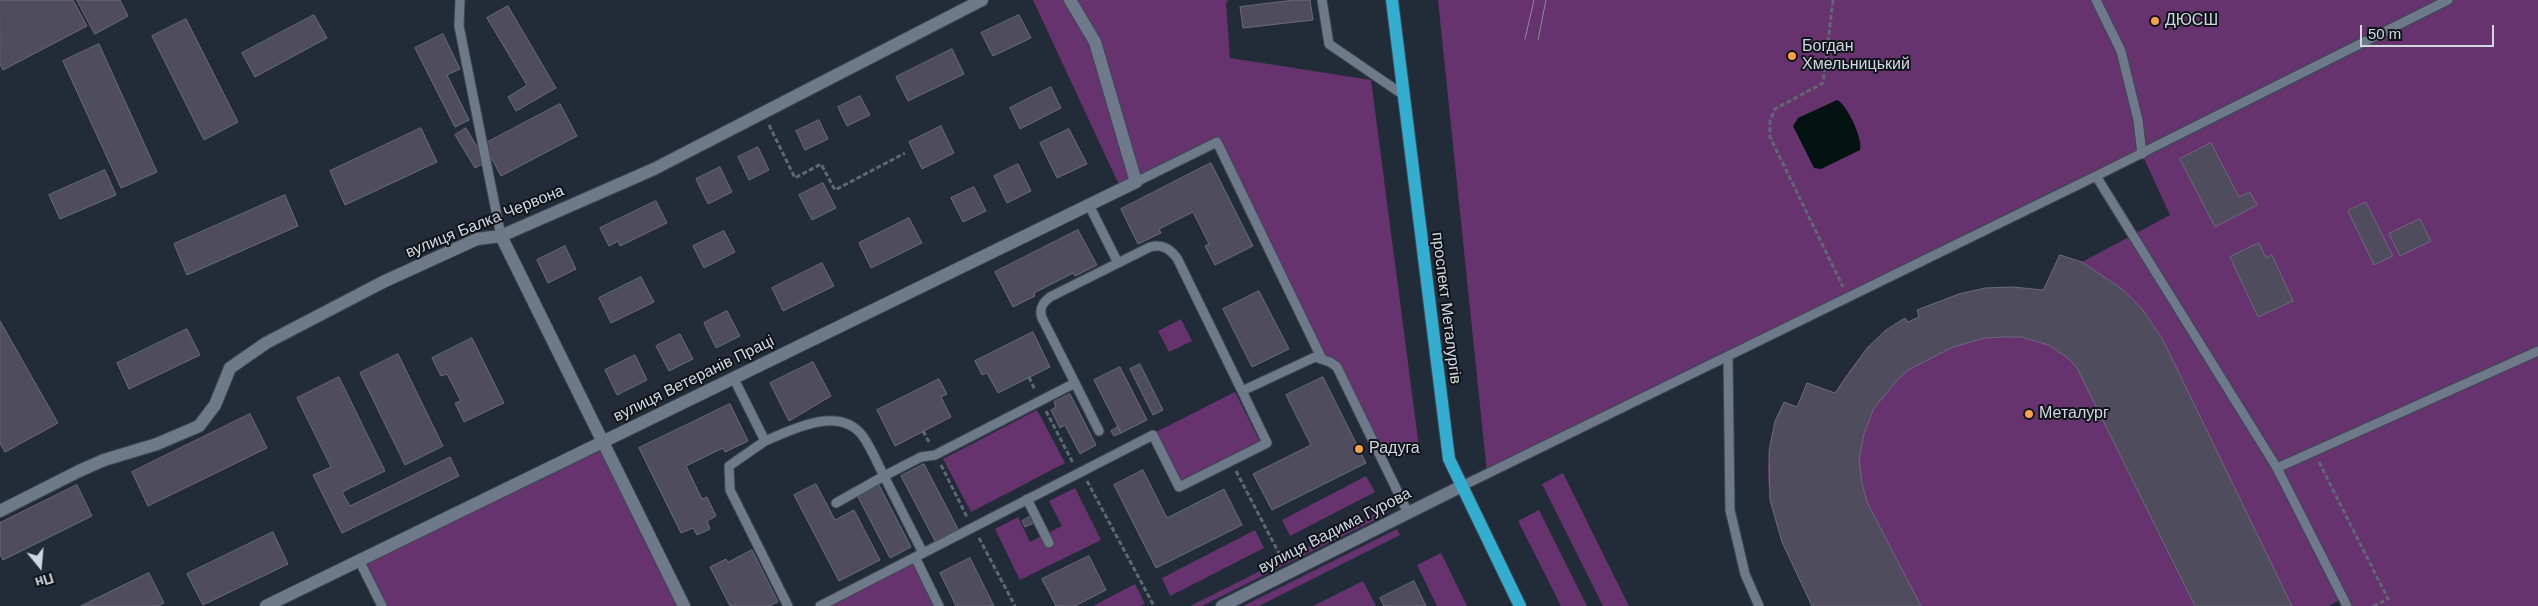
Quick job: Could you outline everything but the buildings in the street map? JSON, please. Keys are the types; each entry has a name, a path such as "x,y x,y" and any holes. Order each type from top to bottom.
{"main road":[{"name":"проспект Металургів","path":"1392,0 1402,94 1449,459 1520,606"}],"street":[{"name":"вулиця Балка Червона","path":"0,511 104,460 157,444 199,426 215,405 230,368 266,343 383,282 477,240 501,236 654,169 982,0"},
{"path":"1070,0 1095,42 1136,182"},
{"name":"вулиця Ветеранів Праці","path":"266,606 1136,182"},
{"path":"501,236 684,606"},
{"name":"вулиця Вадима Гурова","path":"1222,606 1462,486"}],"lane":[{"path":"460,0 459,26 501,236"},
{"path":"1322,0 1329,44 1402,94"},
{"path":"2096,0 2121,51 2138,120 2142,154"},
{"path":"1462,486 2142,154 2448,0"},
{"path":"1136,182 1217,142 1322,358"},
{"path":"2096,176 2277,468 2347,606"},
{"path":"1088,205 1118,263"},
{"path":"820,606 1153,435 1179,487 1267,443 1172,252 1164,246 1157,245 1118,263 1050,297 1042,306 1042,318 1099,431"},
{"path":"2277,468 2538,351"},
{"path":"1728,356 1730,510 1745,574 1760,606"},
{"path":"1242,391 1315,357 1334,364 1342,374 1408,513"},
{"path":"734,379 765,441"},
{"path":"836,503 884,476 921,458 936,455 1075,383"},
{"path":"788,606 730,490 729,466 765,441 807,425 831,420 848,425 862,434 884,476 939,606"},
{"path":"1028,499 1049,543"},
{"path":"360,560 382,606"}],"path":[{"path":"1833,0 1824,83 1775,109 1770,121 1770,138 1848,297"},
{"path":"763,112 795,178 821,164 835,190 905,153"},
{"path":"1029,377 1075,468 1082,471 1154,606"},
{"path":"2315,452 2388,600 2373,606"},
{"path":"1231,462 1289,573"}],"shaded area":[{"path":"1033,0 1228,0 1226,3 1230,58 1371,80 1419,447 1404,455 1391,454 1380,447 1371,434 1343,376 1322,359 1217,142 1121,189"},
{"path":"1438,0 2538,0 2538,606 2347,606 2343,598 2329,606 1812,606 1788,555 1772,507 1769,483 1769,457 1774,431 1784,402 1797,407 1807,383 1835,393 1849,371 1874,342 1905,318 1908,322 1919,317 1917,310 1959,294 2043,290 2060,255 2082,262 2170,215 2142,154 1487,473"},
{"path":"1837,100 1845,108 1853,122 1859,138 1860,150 1821,169 1814,168 1793,126 1798,118"},
{"path":"1181,319 1192,341 1169,352 1158,331"},
{"path":"1235,392 1260,442 1181,481 1156,432"},
{"path":"1037,410 1065,463 971,512 943,459"},
{"path":"602,441 684,606 382,606 359,560"},
{"path":"1563,473 1629,606 1603,606 1542,484"},
{"path":"1366,476 1375,492 1290,536 1282,520"},
{"path":"1075,488 1101,540 1020,580 995,529 1018,517 1030,542 1062,526 1049,501"},
{"path":"1385,509 1387,514 1202,606 1190,606"},
{"path":"1539,510 1587,606 1561,606 1518,521"},
{"path":"1397,529 1400,535 1259,606 1243,606"},
{"path":"1255,530 1264,548 1170,596 1162,578"},
{"path":"1441,553 1467,606 1437,606 1417,565"},
{"path":"915,557 939,606 820,606"},
{"path":"1363,581 1376,606 1313,606"},
{"path":"1135,584 1145,604 1140,606 1093,606"}],"tram line":[{"path":"1525,39 1534,0"},
{"path":"1538,40 1546,0"}],"place":[{"name":"ДЮСШ","path":"2155,21"},
{"name":"Богдан Хмельницький","path":"1792,56"},
{"name":"Металург","path":"2029,414"},
{"name":"Радуга","path":"1359,449"}]}
